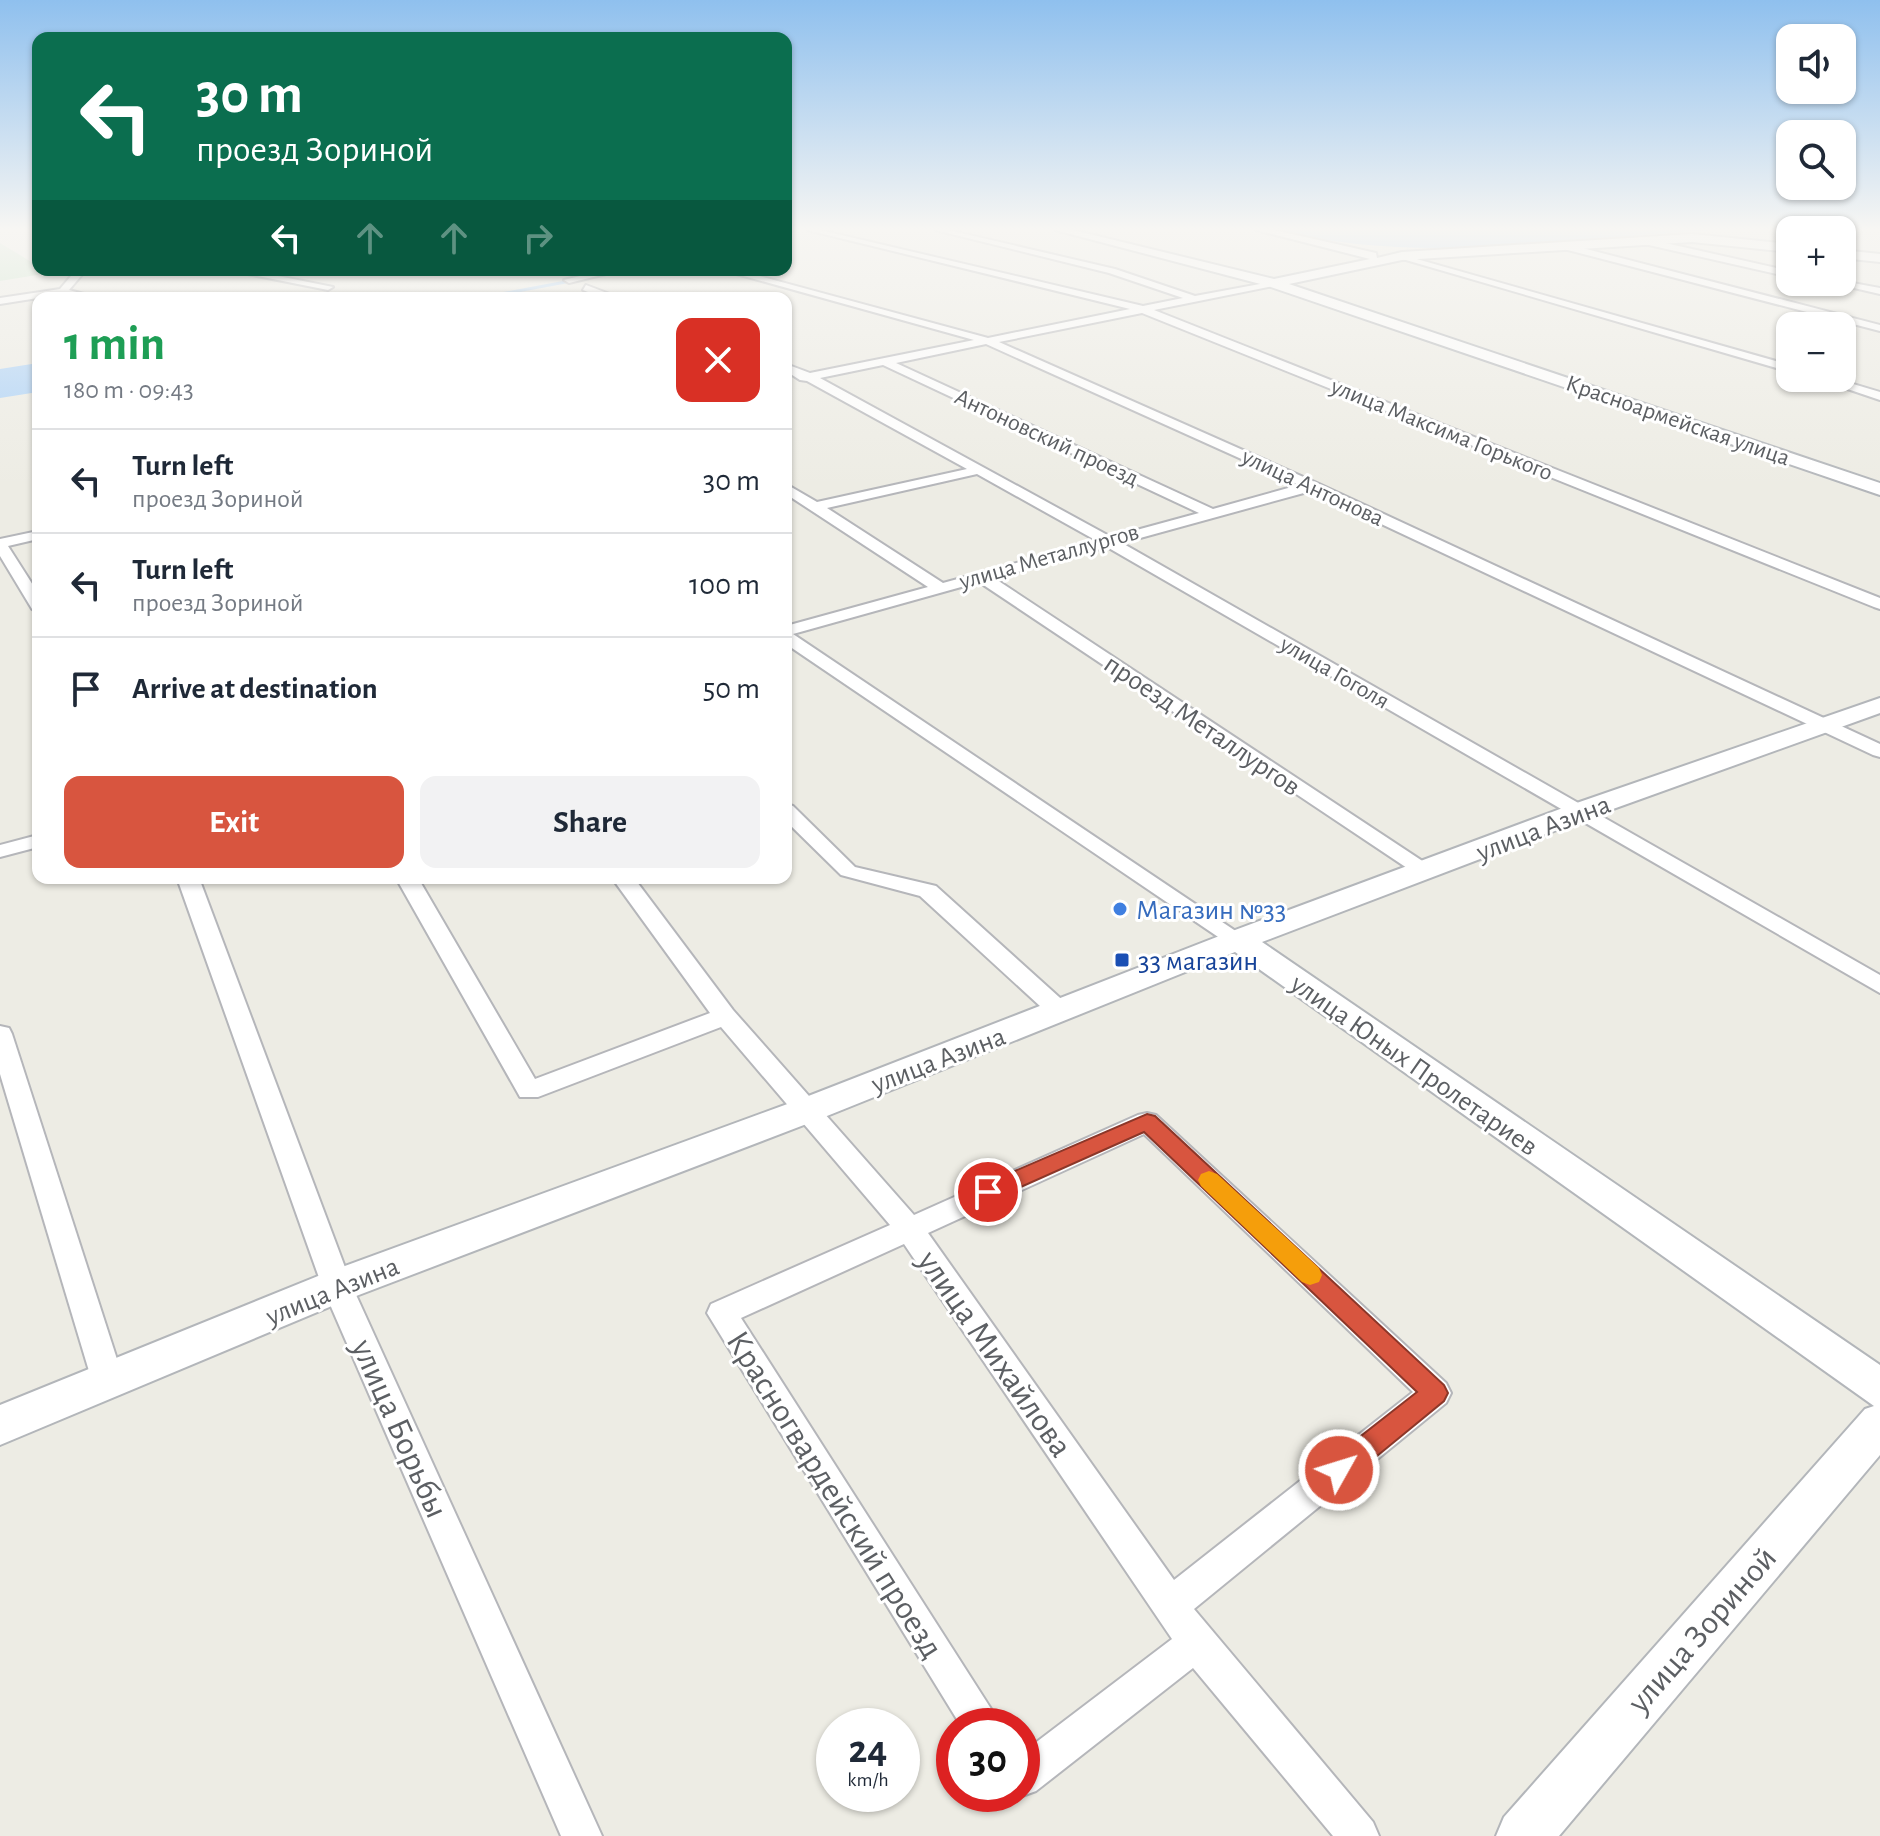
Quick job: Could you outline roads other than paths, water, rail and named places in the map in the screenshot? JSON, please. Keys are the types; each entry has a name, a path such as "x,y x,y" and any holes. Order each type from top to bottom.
{"street":[{"name":"улица Антонова","path":"895,316 988,341 1312,486 1880,751"},
{"path":"792,381 1110,316"},
{"name":"улица Максима Горького","path":"1159,316 1880,604"},
{"name":"Красноармейская улица","path":"1369,316 1880,489"},
{"path":"1607,316 1776,365"},
{"path":"1831,316 1880,328"},
{"path":"1856,329 1880,320"},
{"path":"1763,361 1776,357"},
{"name":"Антоновский проезд","path":"885,362 1209,512"},
{"name":"улица Гоголя","path":"792,370 1106,540 1880,985"},
{"path":"1856,389 1880,396"},
{"path":"815,507 979,470"},
{"name":"улица Металлургов","path":"792,629 1106,540 1312,486"},
{"path":"792,492 939,587"},
{"path":"32,536 0,544 32,596"},
{"name":"проезд Металлургов","path":"980,576 1426,872"},
{"name":"улица Юных Пролетариев","path":"792,641 1238,940 1880,1389"},
{"name":"улица Азина","path":"0,1425 337,1286 805,1111 1238,940 1426,872 1578,812 1880,705"},
{"path":"792,816 848,871 928,891 1061,1012"},
{"path":"0,851 32,843"},
{"name":"улица Борьбы","path":"190,884 337,1286 417,1461 527,1719 582,1836"},
{"path":"410,884 529,1091 725,1016"},
{"name":"улица Михайлова","path":"627,884 725,1016 908,1227 1196,1643 1359,1836"},
{"path":"0,1034 108,1381"},
{"path":"908,1227 1147,1122 1435,1393 1171,1605"},
{"name":"Красногвардейский проезд","path":"908,1227 722,1313 972,1708"},
{"name":"улица Зориной","path":"1523,1836 1880,1423"},
{"path":"1040,1763 1196,1643"}],"water":[{"path":"32,364 32,393 0,398 0,369"}],"place":[{"name":"Магазин №33","path":"1120,909"},
{"name":"33 магазин","path":"1122,960"}]}
